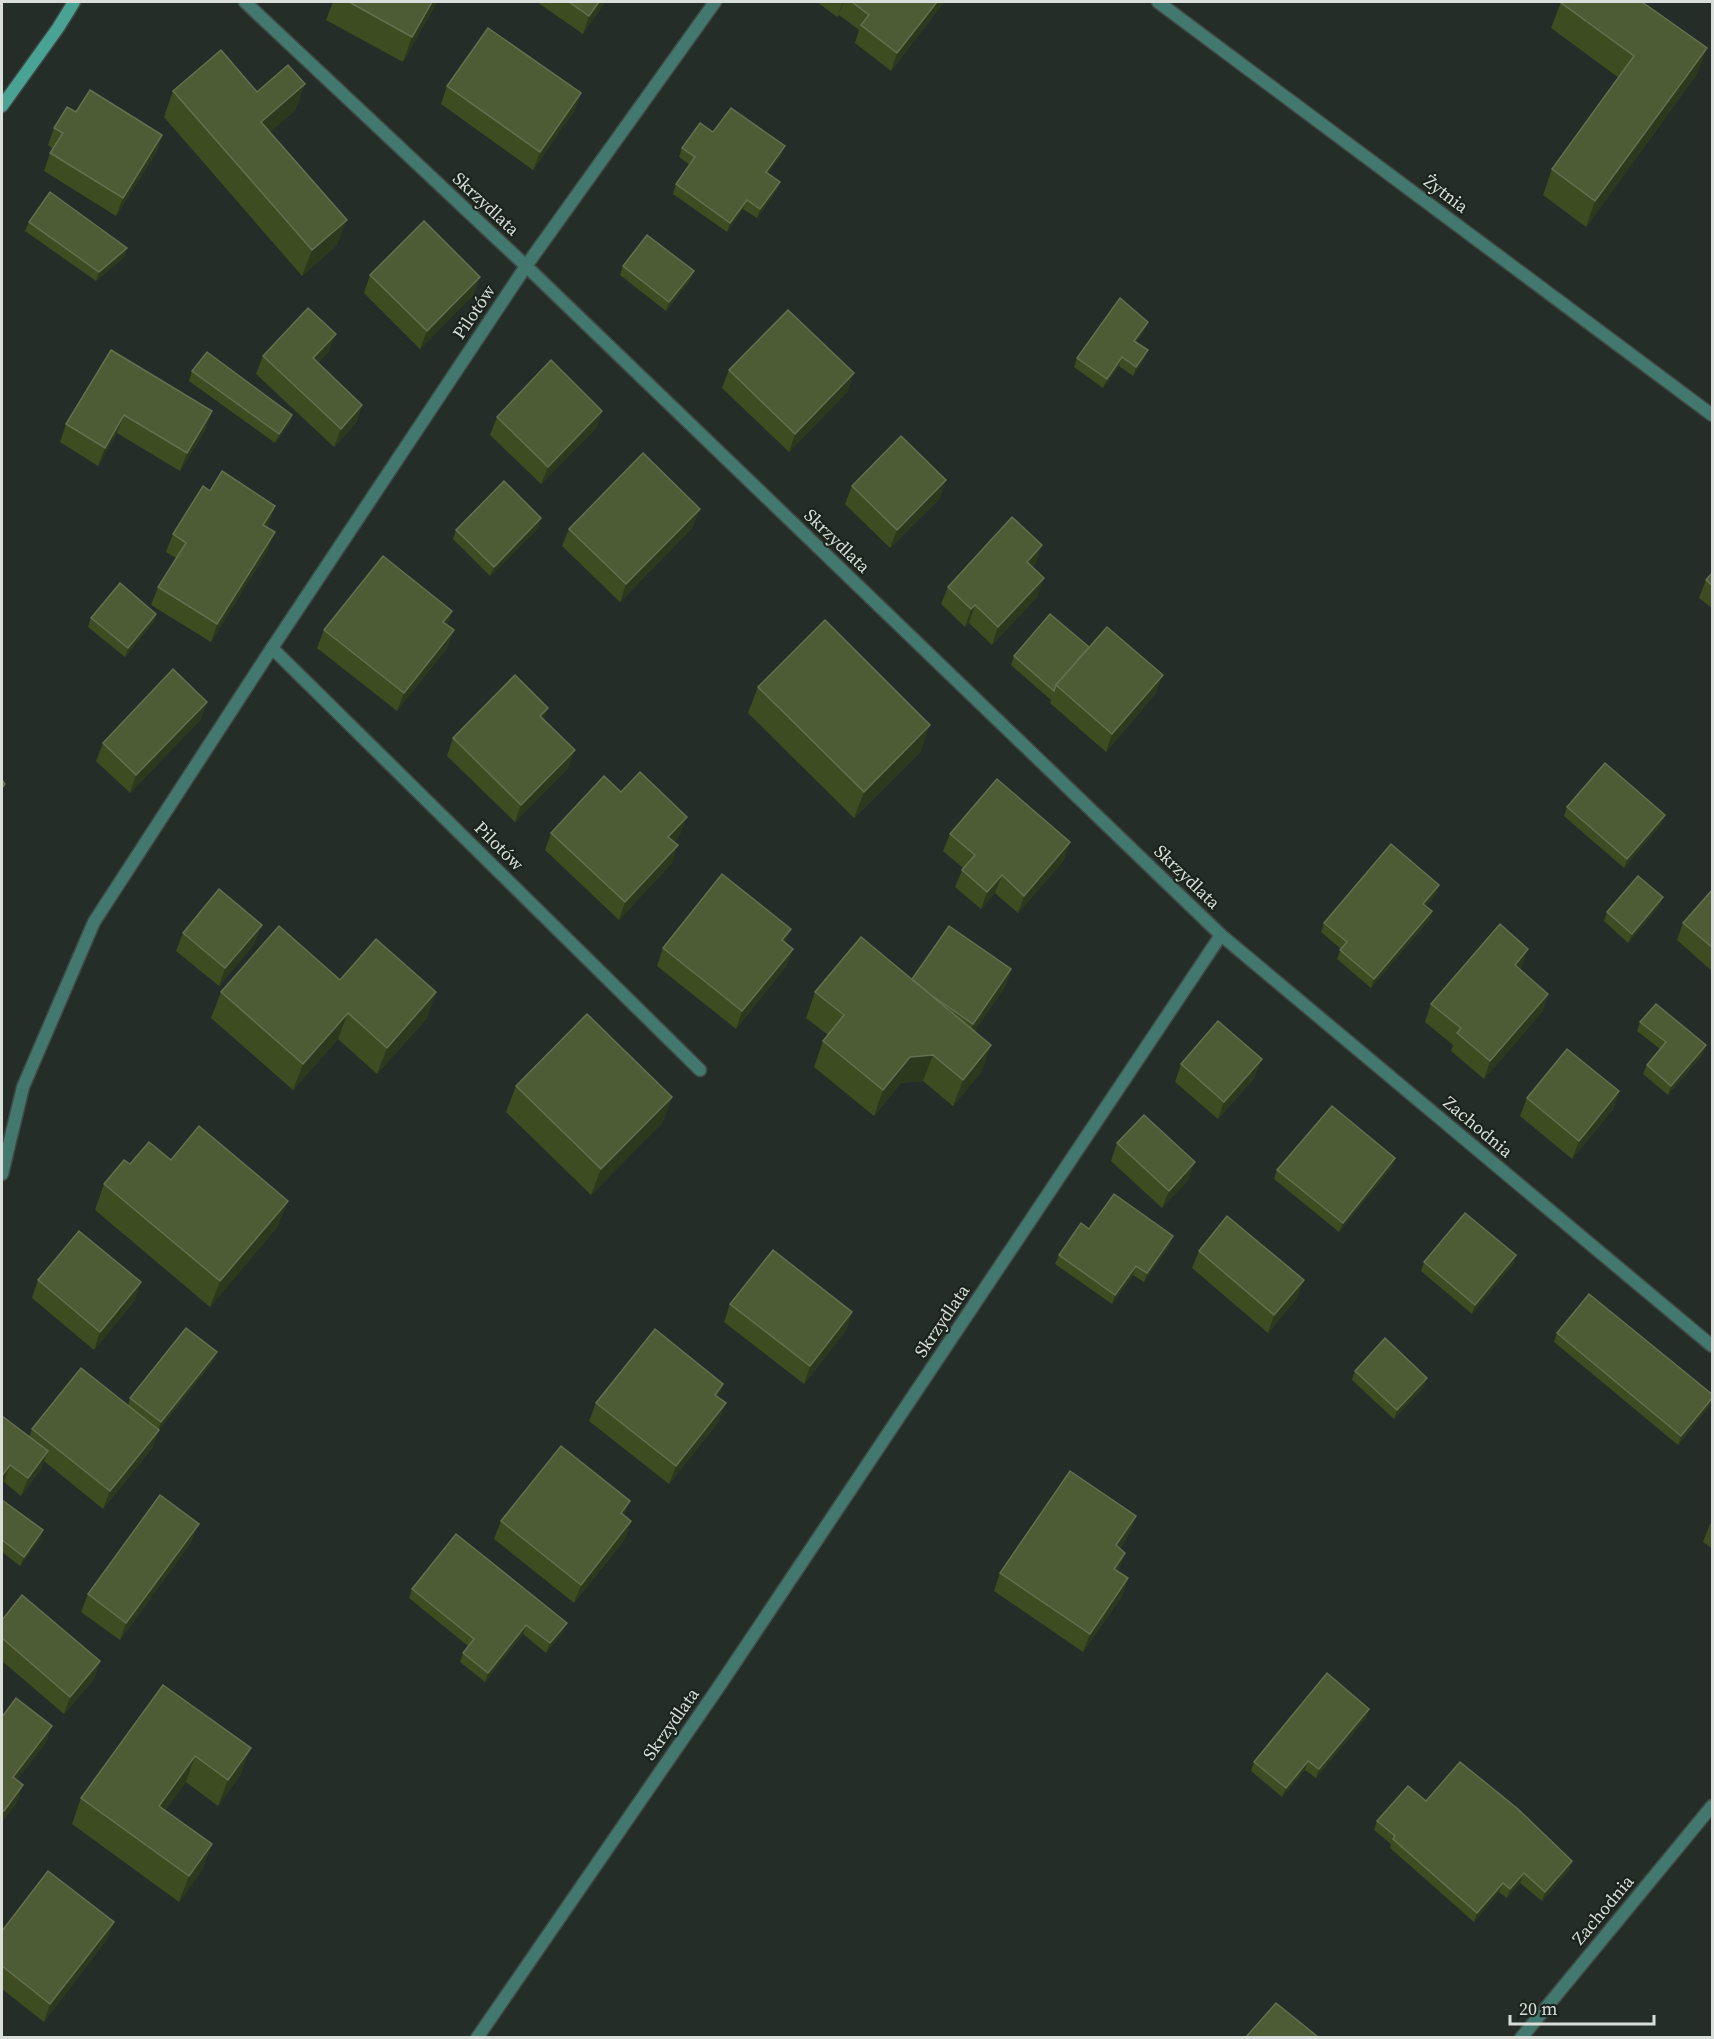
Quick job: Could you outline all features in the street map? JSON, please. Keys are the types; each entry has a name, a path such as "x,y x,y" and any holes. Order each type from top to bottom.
{"street":[{"path":"2,106 74,2"},
{"name":"Skrzydlata","path":"245,2 526,266 1221,935 727,1675 477,2037"},
{"name":"Pilotów","path":"2,1174 23,1087 94,922 272,648 526,266 715,2"},
{"name":"Żytnia","path":"1158,2 1713,415"},
{"name":"Pilotów","path":"272,648 700,1070"},
{"name":"Zachodnia","path":"1221,935 1713,1346"},
{"name":"Zachodnia","path":"1521,2037 1713,1806"}],"building":[{"path":"349,2 432,2 412,37"},
{"path":"569,2 599,2 589,16"},
{"path":"852,2 937,2 897,53 861,25 869,15"},
{"path":"1560,2 1642,2 1707,48 1595,201 1552,169 1634,56"},
{"path":"488,28 581,93 540,152 447,86"},
{"path":"221,50 257,92 288,65 305,84 261,122 347,220 312,250 173,91"},
{"path":"90,90 162,135 123,198 50,153 63,133 54,128 67,107 76,112"},
{"path":"731,108 785,146 766,172 780,182 760,209 747,200 730,223 676,184 695,157 682,148 700,123 713,132"},
{"path":"50,192 127,248 99,272 29,222"},
{"path":"424,221 480,277 427,331 370,275"},
{"path":"647,235 694,271 669,302 623,266"},
{"path":"1120,298 1148,322 1134,341 1148,350 1136,367 1122,357 1107,379 1077,358"},
{"path":"308,308 336,334 313,358 362,405 341,429 263,356"},
{"path":"788,310 854,373 795,434 729,370"},
{"path":"111,350 212,411 187,453 124,415 105,448 66,424"},
{"path":"207,352 292,415 279,434 192,371"},
{"path":"551,360 602,411 548,467 497,417"},
{"path":"901,436 946,480 897,530 852,486"},
{"path":"643,453 700,509 626,584 569,529"},
{"path":"222,471 275,506 263,525 275,532 217,624 158,587 186,543 173,534 203,486 210,491"},
{"path":"504,481 541,518 494,567 456,530"},
{"path":"1012,517 1042,545 1027,562 1044,578 998,627 975,605 971,609 948,587"},
{"path":"383,556 452,611 443,622 454,630 404,693 324,630"},
{"path":"1713,572 1713,586 1706,580"},
{"path":"120,583 156,614 128,648 91,618"},
{"path":"1050,614 1089,647 1056,685 1054,691 1014,656"},
{"path":"825,620 930,725 864,792 758,687"},
{"path":"1107,627 1163,675 1112,734 1056,685"},
{"path":"173,669 207,702 136,775 103,743"},
{"path":"515,675 548,708 540,716 575,750 521,805 453,738"},
{"path":"1605,763 1665,815 1627,859 1567,807"},
{"path":"640,772 687,817 668,837 678,845 625,902 551,833 604,776 621,792"},
{"path":"997,779 1070,842 1024,896 1002,875 987,892 962,870 975,855 950,834"},
{"path":"1391,844 1439,885 1423,904 1432,911 1374,979 1340,950 1347,942 1324,923"},
{"path":"722,874 791,929 782,940 793,949 742,1011 663,948"},
{"path":"1638,876 1663,897 1632,934 1607,912"},
{"path":"219,889 262,925 225,968 183,933"},
{"path":"1713,889 1713,948 1683,923"},
{"path":"1500,924 1528,949 1515,965 1548,994 1490,1061 1457,1033 1461,1028 1431,1004"},
{"path":"279,926 340,980 376,939 436,992 387,1048 348,1013 303,1064 221,992"},
{"path":"949,926 1011,969 973,1024 912,979"},
{"path":"861,937 991,1045 963,1080 933,1055 910,1057 883,1090 823,1041 844,1015 815,992"},
{"path":"1656,1004 1706,1045 1671,1086 1647,1065 1666,1042 1640,1022"},
{"path":"587,1014 672,1097 601,1169 516,1086"},
{"path":"1218,1021 1262,1059 1224,1102 1181,1064"},
{"path":"1567,1049 1619,1091 1579,1141 1527,1098"},
{"path":"1332,1106 1395,1158 1343,1223 1277,1170"},
{"path":"1144,1115 1195,1162 1169,1191 1117,1143"},
{"path":"199,1126 288,1201 220,1281 104,1184 124,1160 130,1164 149,1142 171,1160"},
{"path":"1114,1194 1173,1236 1147,1273 1136,1266 1115,1295 1059,1255 1081,1223 1089,1229"},
{"path":"1465,1213 1516,1255 1475,1305 1424,1262"},
{"path":"1227,1216 1304,1280 1274,1315 1199,1251"},
{"path":"79,1231 141,1282 100,1332 38,1280"},
{"path":"773,1250 852,1312 810,1366 730,1304"},
{"path":"1589,1294 1713,1395 1681,1436 1557,1333"},
{"path":"186,1328 217,1352 161,1422 130,1398"},
{"path":"655,1329 723,1384 715,1395 726,1403 676,1466 596,1403"},
{"path":"1385,1338 1427,1378 1397,1410 1355,1371"},
{"path":"81,1368 159,1430 110,1491 32,1429"},
{"path":"2,1416 48,1451 28,1478 10,1465 2,1476"},
{"path":"561,1446 630,1501 621,1513 631,1521 581,1585 501,1521"},
{"path":"1070,1471 1136,1516 1116,1545 1125,1553 1114,1569 1128,1578 1090,1634 1000,1573"},
{"path":"160,1495 199,1524 126,1623 88,1594"},
{"path":"2,1500 43,1530 24,1557 2,1540"},
{"path":"456,1534 567,1623 550,1643 526,1625 488,1673 463,1653 474,1639 412,1589"},
{"path":"22,1595 100,1661 70,1697 2,1638 2,1620"},
{"path":"1327,1673 1369,1709 1319,1769 1308,1761 1286,1788 1254,1762"},
{"path":"163,1685 251,1748 228,1780 195,1756 159,1806 212,1844 189,1876 81,1798"},
{"path":"16,1698 52,1726 13,1777 23,1785 4,1811 2,1809 2,1717"},
{"path":"1460,1762 1518,1809 1572,1861 1545,1892 1524,1873 1510,1889 1503,1883 1477,1913 1393,1839 1395,1836 1377,1821 1408,1786 1426,1801"},
{"path":"48,1871 114,1922 50,2004 2,1966 2,1931"},
{"path":"1276,2003 1318,2037 1246,2037"}]}
